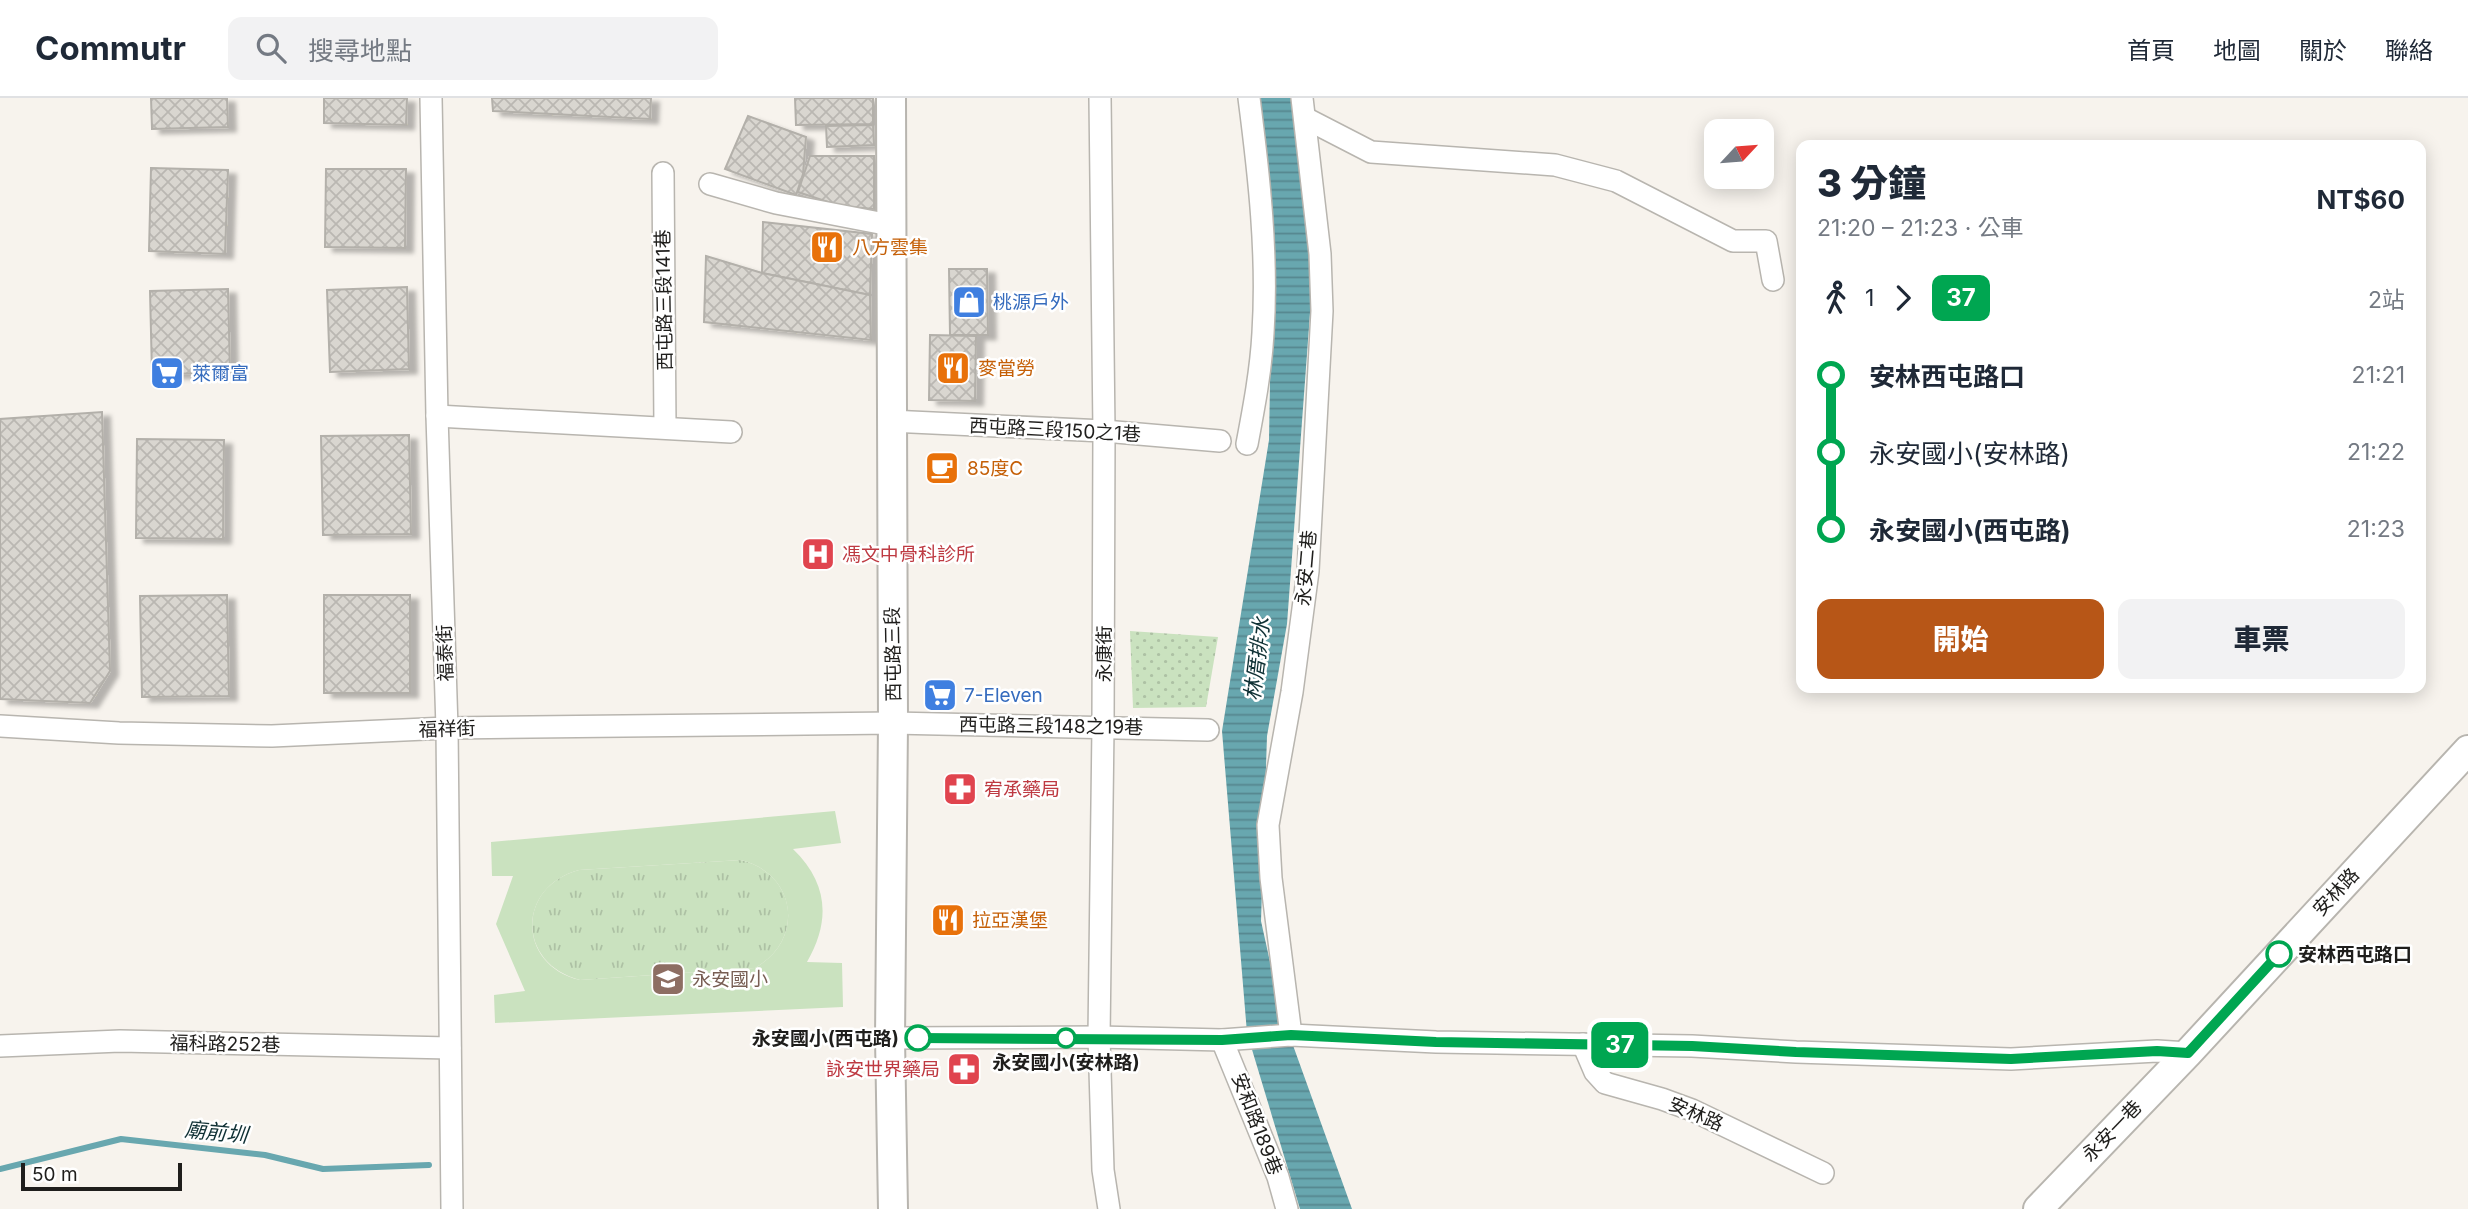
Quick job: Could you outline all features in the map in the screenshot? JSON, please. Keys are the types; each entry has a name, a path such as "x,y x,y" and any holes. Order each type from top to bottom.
{"street":[{"name":"福泰街","path":"431,98 447,728 452,1209"},
{"name":"西屯路三段","path":"891,98 893,723 890,1038 893,1209"},
{"name":"永康街","path":"1100,98 1104,431 1099,1037 1103,1170 1109,1209"},
{"path":"1247,444 1258,389 1264,281 1256,151 1249,98"},
{"path":"1304,108 1371,152 1555,164 1616,181 1733,241 1766,241 1773,280"},
{"name":"永安二巷","path":"1291,1035 1273,891 1268,825 1292,692 1308,571 1322,325 1320,254 1304,108"},
{"name":"西屯路三段141巷","path":"663,173 665,428"},
{"path":"710,184 776,202 890,225"},
{"path":"437,415 731,432"},
{"name":"西屯路三段150之1巷","path":"890,421 1104,431 1220,442"},
{"name":"福祥街","path":"0,726 119,733 272,736 447,728 893,723"},
{"name":"西屯路三段148之19巷","path":"893,723 1208,730"},
{"name":"安林路","path":"2188,1053 2468,750"},
{"path":"890,1038 1099,1037 1226,1040 1291,1035 1436,1042 1692,1046 2011,1059 2157,1051 2188,1053"},
{"name":"安和路189巷","path":"1226,1040 1278,1177 1287,1209"},
{"name":"福科路252巷","path":"0,1046 120,1041 450,1048"},
{"name":"安林路","path":"1583,1044 1595,1072 1605,1083 1692,1110 1823,1173"},
{"name":"永安一巷","path":"2038,1209 2188,1053"}],"green space":[{"path":"1130,631 1218,637 1206,707 1133,708"},
{"path":"835,811 841,843 793,849 813,875 822,902 820,931 807,962 842,963 843,1007 495,1023 494,995 525,991 496,924 513,876 492,876 491,842","holes":["741,860 760,868 774,879 783,893 788,909 782,941 771,956 755,968 580,980 559,972 544,959 535,943 532,926 535,908 544,892 558,879 579,870"]},
{"path":"741,860 760,868 774,879 783,893 788,909 782,941 771,956 755,968 580,980 559,971 544,958 535,943 532,925 535,908 544,892 558,879 579,870"}],"water":[{"name":"林厝排水","path":"1256,98 1293,98 1313,273 1287,624 1267,736 1261,921 1281,1012 1352,1209 1300,1209 1247,1033 1222,731 1269,440 1273,214"}],"building":[{"path":"151,98 227,98 228,127 152,129"},
{"path":"324,98 407,98 406,125 324,123"},
{"path":"492,98 651,98 650,119 493,111"},
{"path":"795,98 873,98 873,124 796,125"},
{"path":"748,116 806,137 803,174 796,195 725,169"},
{"path":"873,125 874,145 827,147 826,126"},
{"path":"810,156 874,156 874,209 840,206 798,192"},
{"path":"151,168 228,170 225,254 149,251"},
{"path":"326,169 406,169 405,248 325,247"},
{"path":"763,222 872,234 870,295 762,273"},
{"path":"706,256 762,273 870,295 871,340 704,322"},
{"name":"桃源戶外","path":"949,269 987,269 988,335 950,335"},
{"path":"407,287 409,369 330,372 327,290"},
{"path":"228,289 230,373 152,374 150,291"},
{"name":"麥當勞","path":"930,335 976,336 975,401 929,400"},
{"path":"102,412 110,671 90,703 0,699 0,419"},
{"path":"409,435 411,534 323,535 321,436"},
{"path":"137,439 224,440 223,539 136,538"},
{"path":"227,595 229,696 142,697 140,596"},
{"path":"324,595 410,595 410,693 324,693"}],"waterway":[{"name":"廟前圳","path":"0,1169 121,1139 265,1155 323,1169 429,1165"}],"bus line":[{"name":"37","path":"918,1038 1099,1037 1222,1040 1291,1035 1436,1042 1692,1046 2011,1059 2157,1051 2188,1053 2279,954"}],"place":[{"name":"八方雲集","path":"827,247"},
{"name":"桃源戶外","path":"969,302"},
{"name":"麥當勞","path":"953,368"},
{"name":"萊爾富","path":"167,373"},
{"name":"85度C","path":"942,468"},
{"name":"馮文中骨科診所","path":"818,554"},
{"name":"7-Eleven","path":"940,695"},
{"name":"宥承藥局","path":"960,789"},
{"name":"拉亞漢堡","path":"948,920"},
{"name":"安林西屯路口","path":"2279,954"},
{"name":"永安國小","path":"668,979"},
{"name":"永安國小(西屯路)","path":"918,1038"},
{"name":"永安國小(安林路)","path":"1066,1038"},
{"name":"詠安世界藥局","path":"964,1069"}]}
